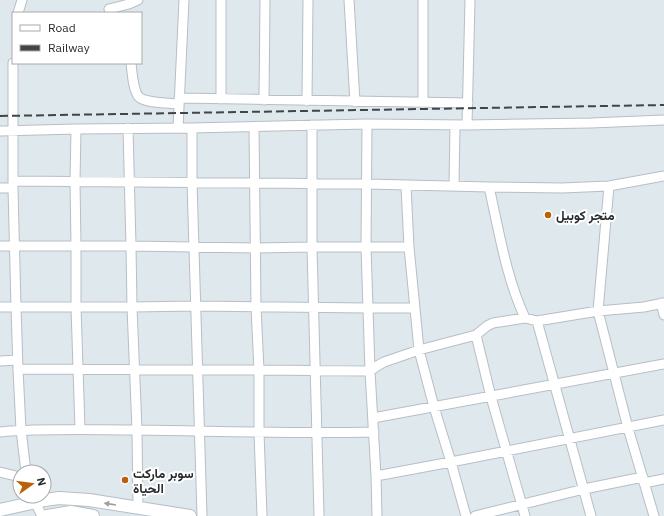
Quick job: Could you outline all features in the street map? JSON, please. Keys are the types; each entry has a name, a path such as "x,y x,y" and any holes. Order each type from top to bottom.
{"main road":[{"path":"52,498 89,500 190,516"},
{"path":"0,510 19,504"},
{"path":"47,516 72,512 93,516"}],"street":[{"path":"18,12 22,0"},
{"path":"109,7 129,4 138,0"},
{"path":"178,128 184,0"},
{"path":"221,0 221,99"},
{"path":"264,100 265,0"},
{"path":"307,101 308,0"},
{"path":"348,0 355,102"},
{"path":"422,102 423,0"},
{"path":"467,125 470,0"},
{"path":"13,64 13,184 17,360 21,430 25,464"},
{"path":"131,64 137,94 139,97 146,100 179,101 221,99 468,103"},
{"path":"0,131 367,124 467,125 591,123 664,120"},
{"path":"367,124 366,247 377,516"},
{"path":"312,125 311,184 313,308 316,370 319,516"},
{"path":"454,186 455,125"},
{"path":"254,127 256,307 262,516"},
{"path":"128,128 138,508"},
{"path":"192,128 192,182 202,516"},
{"path":"76,129 76,307 80,429"},
{"path":"0,188 13,184 75,181 562,188 609,186 664,176"},
{"path":"406,186 409,247 419,350 466,516"},
{"path":"609,186 598,311 628,428 654,516"},
{"path":"489,187 507,267 525,318"},
{"path":"0,246 256,248 409,247"},
{"path":"18,370 370,371 384,362 419,350 476,335 486,326 493,323 525,318 537,321 598,311 662,303 664,315"},
{"path":"0,307 196,306 415,308"},
{"path":"537,321 591,516"},
{"path":"476,335 491,396 525,516"},
{"path":"0,362 17,360"},
{"path":"373,418 664,364"},
{"path":"376,476 664,420"},
{"path":"0,432 21,430 80,429 317,433 374,432"},
{"path":"0,472 12,475"},
{"path":"475,516 584,489 644,480 664,479"},
{"path":"36,504 42,516"}],"railway":[{"path":"0,116 664,105"}],"place":[{"name":"متجر كوبيل","path":"548,215"},
{"name":"سوبر ماركت الحياة","path":"125,480"}]}
